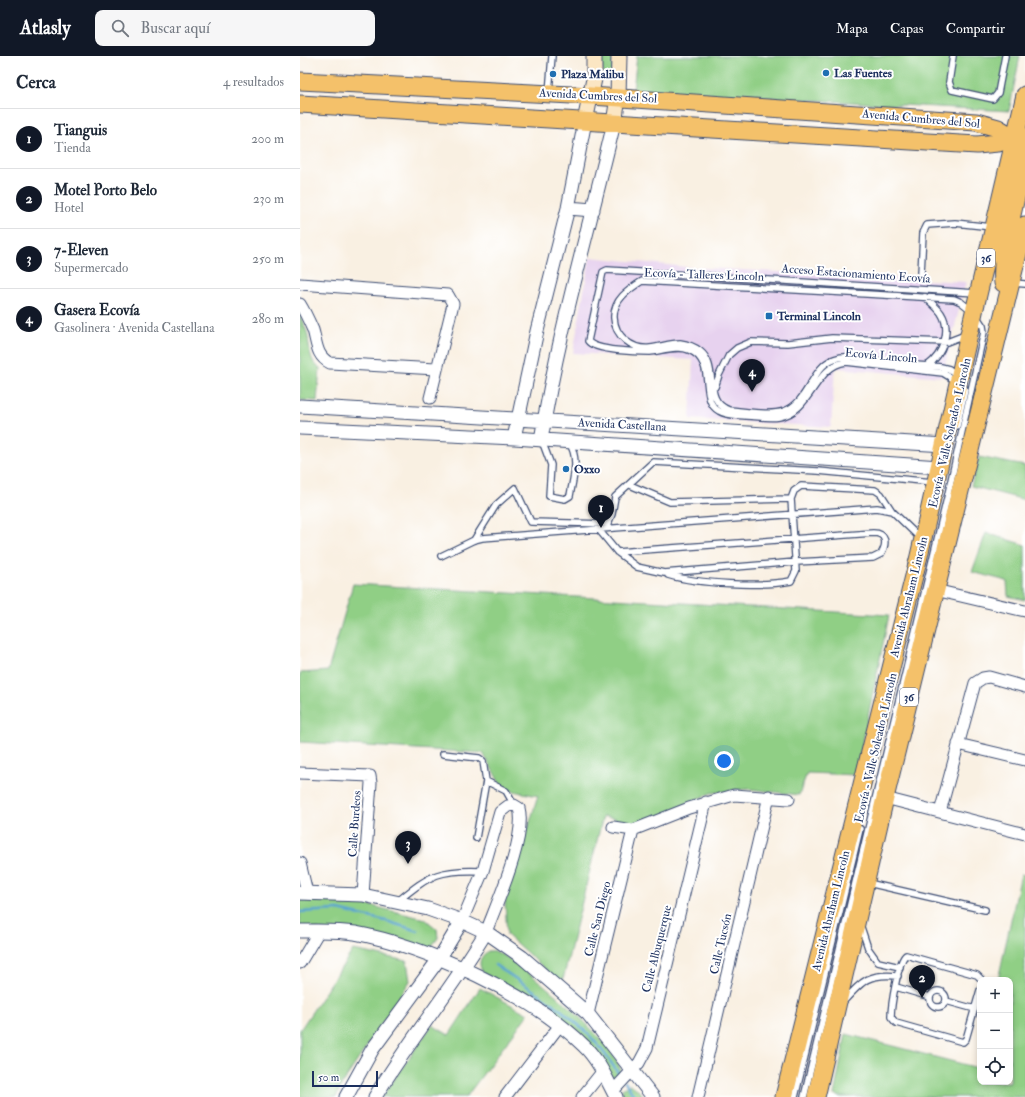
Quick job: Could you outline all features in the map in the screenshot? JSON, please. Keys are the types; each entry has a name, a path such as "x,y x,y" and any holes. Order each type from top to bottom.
{"main road":[{"path":"586,121 595,68 594,56"},
{"path":"614,123 618,97 619,56"},
{"name":"Avenida Cumbres del Sol","path":"300,81 618,97 976,122 998,128 1020,137"},
{"path":"302,104 319,96 323,91 325,82"},
{"name":"Avenida Abraham Lincoln","path":"784,1097 923,541 944,484 945,445 958,381 994,227 1020,137 1025,95"},
{"name":"Avenida Cumbres del Sol","path":"302,104 977,145 998,143 1020,137"},
{"path":"683,127 703,123 745,123 750,117 751,106"},
{"path":"1014,288 1002,277 1025,167 1020,137"},
{"name":"36","path":"816,1097 884,798 935,590 944,484 1014,288 1025,225"}],"street":[{"path":"514,438 537,331 568,208 586,121"},
{"path":"541,440 563,327 614,123"},
{"path":"568,208 593,210"},
{"path":"300,284 448,295 453,304 430,398"},
{"path":"300,304 308,318 319,354 323,360 330,363 436,369"},
{"name":"Avenida Castellana","path":"300,406 945,445"},
{"path":"414,434 415,414"},
{"name":"Avenida Castellana","path":"300,428 569,442 944,484"},
{"path":"935,590 1025,611"},
{"path":"940,812 972,688 978,680 989,678 1025,687"},
{"path":"958,744 1025,760"},
{"name":"Calle Burdeos","path":"300,773 370,776 371,783 362,895"},
{"path":"613,827 633,830 706,802 734,795 769,796 790,799"},
{"name":"Calle Tucsón","path":"698,1097 769,796"},
{"path":"884,798 1025,834"},
{"name":"Calle Albuquerque","path":"615,1094 644,1056 706,802"},
{"path":"346,1097 372,1050 439,959 462,921 483,871 500,812 508,806 514,805 519,808 521,825 507,878 486,932 463,970 402,1054 375,1097"},
{"name":"Calle San Diego","path":"588,1014 633,830"},
{"path":"300,864 303,892 362,895 396,902 428,909 462,921 486,932 522,957 588,1014 653,1097"},
{"path":"300,931 355,934 421,951 503,988 560,1025 585,1046 615,1094"},
{"path":"300,963 319,931"},
{"path":"505,1097 560,1025"},
{"path":"582,1097 602,1072"}],"lane":[{"path":"549,94 552,56"},
{"path":"953,56 949,82 952,90 993,99 998,93 1005,56"},
{"path":"920,274 923,233 928,224 955,223 994,227"},
{"name":"Acceso Estacionamiento Ecovía","path":"712,401 708,393 705,366 694,352 679,348 648,352 616,350 591,345 588,341 603,272 605,270 978,293"},
{"name":"Ecovía - Talleres Lincoln","path":"958,381 949,369 885,363 850,357 832,359 820,370 802,396 786,411 774,413 724,408 715,400 711,368 699,350 689,345 680,343 640,348 624,341 614,324 614,313 618,302 627,291 642,281 958,300 974,312"},
{"path":"925,297 940,312 946,328 944,342 940,352 934,361 927,366"},
{"name":"Ecovía - Valle Soleado a Lincoln","path":"804,1097 944,484 984,332 980,320 974,312"},
{"path":"712,401 718,375 729,355 737,348 751,342 788,343 832,338 944,342 959,338 970,332"},
{"name":"Ecovía Lincoln","path":"712,401 716,410 727,414 780,417 790,413 802,404 830,367 846,362 943,372 958,381"},
{"path":"474,540 496,505 516,488 531,522 608,524 612,514 615,497 653,462 818,472 944,484 965,390 958,381"},
{"path":"541,440 551,465 549,496 565,499 570,496 576,460 575,453 569,442"},
{"path":"630,484 670,502 791,499"},
{"path":"599,530 617,552 637,567 677,577 716,583 780,583 791,581 794,577 796,562 791,499 794,491 801,486 867,488 875,490 881,494 892,511 923,541"},
{"path":"441,556 474,540 877,508 892,511"},
{"path":"907,632 935,516"},
{"path":"617,552 880,533 884,536 885,542 881,554 873,558 796,562 664,573"},
{"path":"443,754 478,758 483,761 486,781 476,838"},
{"path":"486,781 506,791 514,805"},
{"path":"795,1097 860,826"},
{"path":"396,902 422,882 445,872 460,870 483,871"},
{"path":"866,882 984,910"},
{"path":"857,918 873,956 878,962 884,965 900,967"},
{"path":"977,1001 966,1039 961,1042 896,1023 893,1021 891,1013 903,957 908,955 977,975 979,977"},
{"path":"837,1008 860,983 866,979 882,974 898,976"},
{"path":"896,987 930,997"},
{"path":"930,997 936,991 940,991 946,997 946,1001"},
{"path":"930,997 932,1005 936,1007 940,1007 946,1001"},
{"path":"946,1001 975,1009"}],"shaded area":[{"path":"590,257 687,267 966,282 942,377 835,368 831,427 690,419 693,360 573,353"}],"green space":[{"path":"599,56 613,56 612,74 606,76 603,72"},
{"name":"Las Fuentes","path":"637,56 1020,56 1009,111 633,90"},
{"path":"300,314 307,332 311,357 313,362 320,368 317,401 300,400"},
{"path":"979,457 1025,466 1025,500 971,486"},
{"path":"986,533 1025,545 1025,600 1008,596 1007,581 972,572"},
{"path":"353,584 889,615 856,775 807,773 799,795 749,789 711,793 639,825 603,816 562,984 507,935 505,902 538,796 503,789 483,753 300,742 300,673 328,671"},
{"path":"1021,874 1025,875 1025,1097 841,1097 834,1095 846,1034 977,1068 977,1085 1013,1085 1013,977 999,977"},
{"path":"300,900 356,902 425,919 437,929 438,938 431,947 423,949 300,926"},
{"path":"353,950 407,961 410,981 342,1084 336,1097 300,1097 300,1030"},
{"path":"488,951 496,951 510,959 548,988 569,1007 589,1026 605,1045 617,1061 621,1073 613,1077 609,1074 586,1039 571,1025 482,972 480,960"},
{"path":"480,988 528,1014 466,1097 382,1097 432,1025 449,1035"},
{"path":"630,1084 644,1097 621,1097 622,1089"}],"waterway":[{"path":"300,912 338,910 386,921 418,931"},
{"path":"495,965 542,996 576,1022 596,1042 622,1078"},
{"path":"625,1082 635,1097"}],"place":[{"name":"Las Fuentes","path":"826,73"},
{"name":"Plaza Malibu","path":"553,74"},
{"name":"Terminal Lincoln","path":"769,316"},
{"name":"Gasera Ecovía","path":"752,392"},
{"name":"Oxxo","path":"566,469"},
{"name":"Tianguis","path":"601,528"},
{"name":"7-Eleven","path":"408,864"},
{"name":"Motel Porto Belo","path":"922,998"}]}
